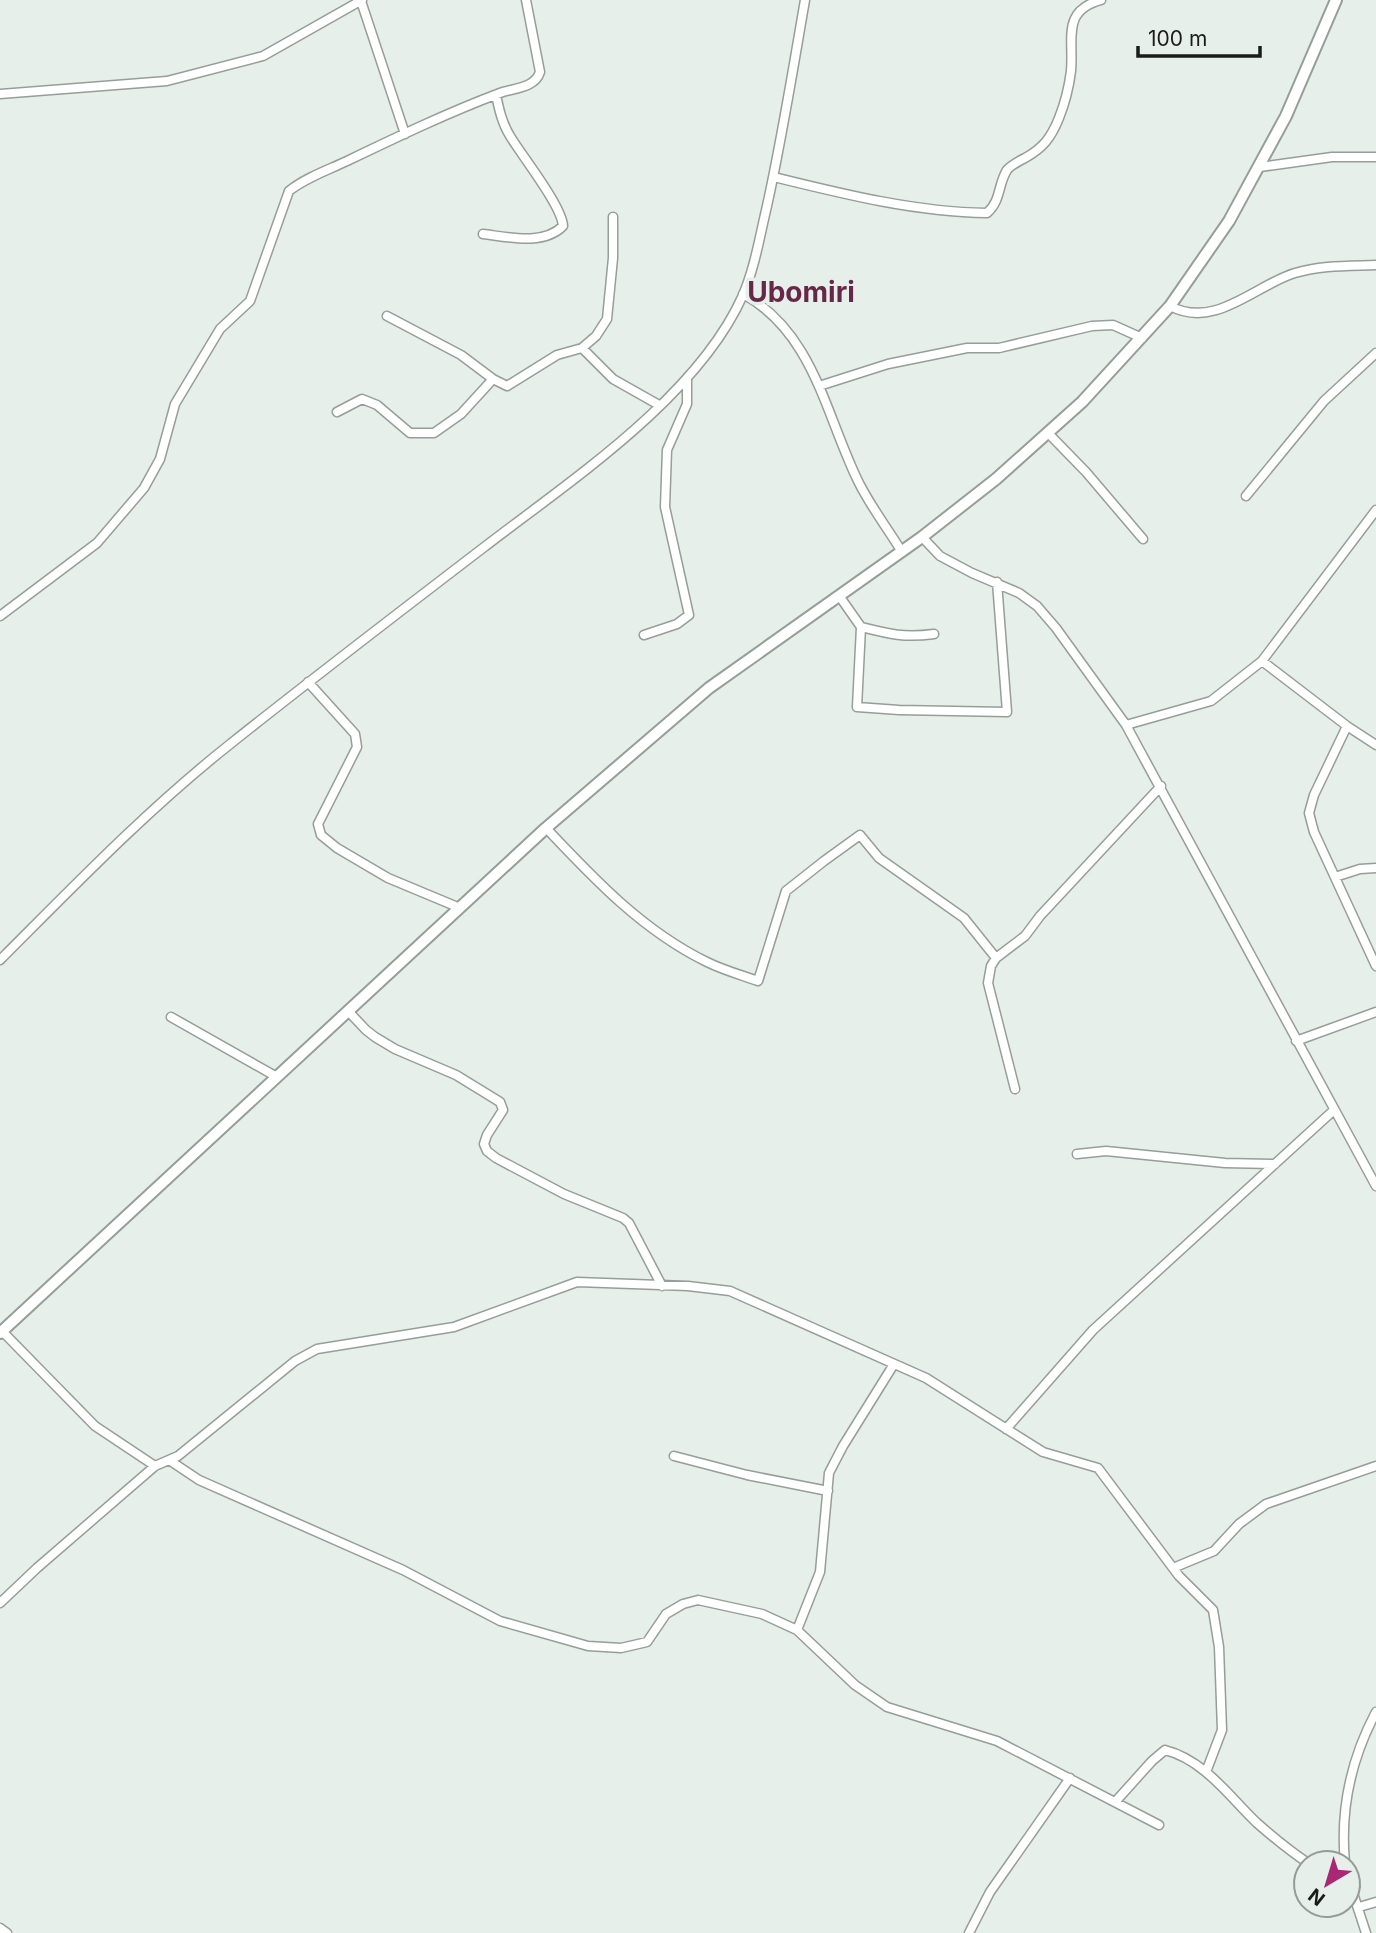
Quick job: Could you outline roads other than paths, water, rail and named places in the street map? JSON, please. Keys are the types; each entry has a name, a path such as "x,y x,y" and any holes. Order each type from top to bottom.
{"main road":[{"path":"1,1332 546,828 709,688 922,537 996,479 1082,402 1170,306 1229,221 1260,167 1302,81 1336,0"}],"street":[{"path":"0,616 97,543 144,488 160,459 175,404 220,329 250,301 289,191 405,134 496,94 533,84 538,79 540,72 526,0"},
{"path":"0,960 101,859 172,793 307,682 596,461 687,379 714,345 743,294 756,254 774,177 805,0"},
{"path":"774,177 846,194 961,213 987,213 994,207 1008,169 1040,150 1048,141 1068,90 1072,28 1086,4 1101,0"},
{"path":"1,96 167,81 263,56 357,1 405,134"},
{"path":"483,234 525,239 549,236 562,226 557,209 509,135 501,118 496,94"},
{"path":"1260,167 1332,157 1376,157"},
{"path":"387,316 461,355 507,386 557,355 582,348 596,336 607,319 613,258 612,217"},
{"path":"1170,306 1183,313 1202,313 1241,302 1293,274 1322,267 1376,265"},
{"path":"743,294 760,303 787,328 806,358 860,485 902,552"},
{"path":"819,386 888,364 967,348 999,348 1092,326 1113,325 1142,338"},
{"path":"582,348 613,379 659,405"},
{"path":"1246,496 1324,401 1376,352"},
{"path":"337,412 362,399 377,405 410,433 434,433 461,414 493,379"},
{"path":"643,635 677,624 689,615 665,507 667,450 687,404 687,379"},
{"path":"1048,433 1086,472 1143,539"},
{"path":"1126,724 1211,701 1262,661 1376,510"},
{"path":"922,537 940,556 1019,593 1037,606 1126,724 1376,1186"},
{"path":"840,597 861,627 857,707 1007,712 997,582"},
{"path":"861,627 909,638 934,634"},
{"path":"1262,661 1376,746"},
{"path":"307,682 355,734 358,747 317,824 321,835 337,848 388,878 460,908"},
{"path":"1347,726 1314,795 1309,813 1314,832 1376,966"},
{"path":"1015,1089 988,983 990,966 996,958 1025,936 1049,906 1161,786"},
{"path":"546,828 584,869 643,923 708,962 758,981 786,891 860,835 879,858 964,918 996,958"},
{"path":"1335,877 1360,869 1376,868"},
{"path":"348,1011 375,1037 468,1081 500,1102 503,1110 487,1135 484,1144 487,1151 564,1194 623,1218 629,1223 662,1286"},
{"path":"1296,1041 1376,1012"},
{"path":"171,1017 277,1077"},
{"path":"1006,1429 1093,1330 1334,1110"},
{"path":"1077,1154 1106,1151 1225,1163 1275,1164"},
{"path":"0,1604 37,1568 155,1466 178,1456 295,1361 317,1349 454,1327 577,1282 688,1286 730,1291 926,1378 1042,1452 1098,1468 1173,1568 1213,1610 1219,1647 1222,1730 1206,1772"},
{"path":"1,1332 95,1426 155,1466"},
{"path":"797,1630 820,1572 830,1474 843,1446 894,1364"},
{"path":"674,1456 747,1475 828,1491"},
{"path":"169,1460 199,1480 403,1570 500,1621 588,1646 621,1648 647,1642 666,1614 683,1604 698,1600 762,1614 797,1630 855,1685 887,1707 997,1741 1159,1825"},
{"path":"1173,1568 1214,1551 1240,1524 1266,1504 1376,1466"},
{"path":"1344,1849 1345,1798 1354,1766 1376,1712"},
{"path":"1116,1801 1165,1750 1182,1754 1206,1772 1259,1824 1292,1850"},
{"path":"970,1933 990,1892 1070,1778"},
{"path":"0,1928 7,1933"}],"district":[{"name":"Ubomiri","path":"801,292"}]}
